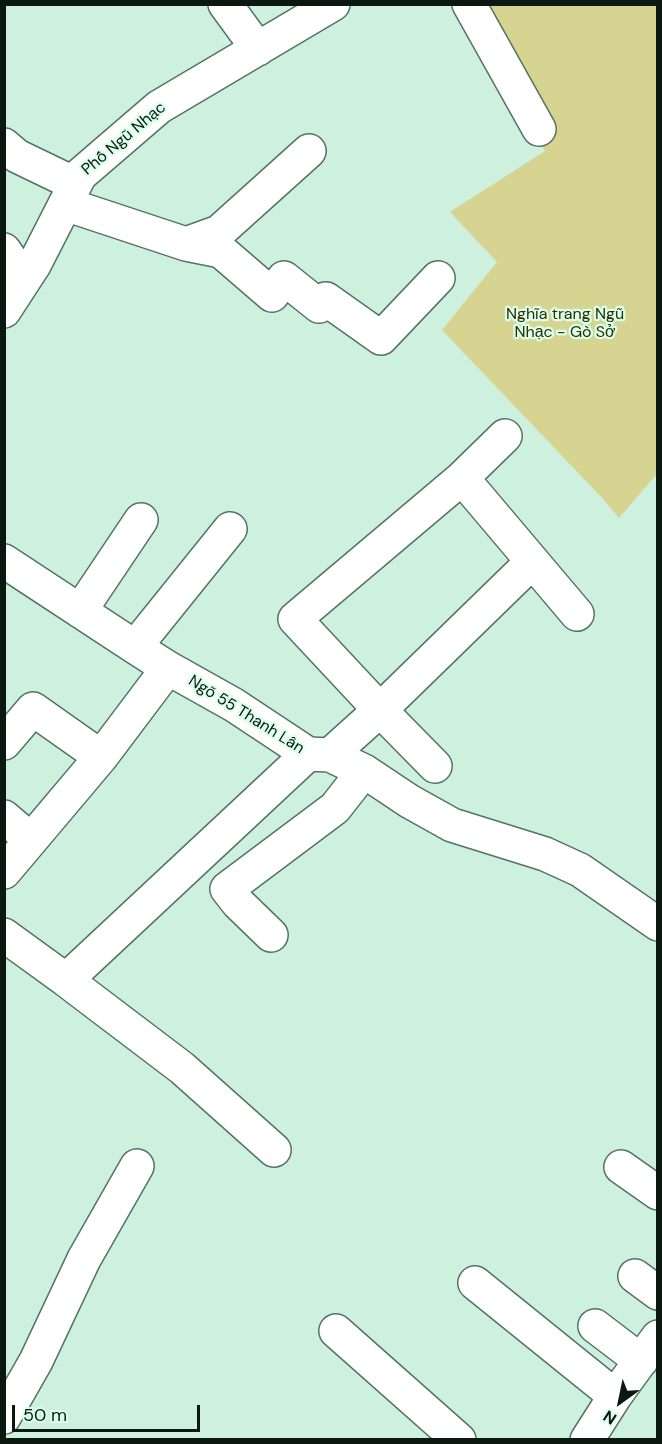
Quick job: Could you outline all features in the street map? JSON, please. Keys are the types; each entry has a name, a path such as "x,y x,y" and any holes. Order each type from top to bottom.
{"street":[{"path":"225,4 258,49"},
{"path":"469,4 539,129"},
{"name":"Phố Ngũ Nhạc","path":"4,311 34,265 80,174 159,107 258,49 324,6"},
{"path":"4,145 70,194 186,244 221,251 272,295 284,278 319,306 326,299 381,338 438,278"},
{"path":"186,244 219,232 309,151"},
{"path":"4,250 24,279"},
{"path":"435,766 295,619 462,478 505,436"},
{"path":"462,478 577,614"},
{"path":"80,612 141,520"},
{"path":"135,647 230,529"},
{"name":"Ngõ 55 Thanh Lân","path":"4,561 168,669 319,755 364,771 409,801 452,825 545,854 580,870 657,924"},
{"path":"66,980 319,755 380,710 532,562"},
{"path":"4,872 101,757 168,669"},
{"path":"8,732 33,709 101,757"},
{"path":"271,935 227,889 335,808 364,771"},
{"path":"4,817 31,840"},
{"path":"4,935 182,1068 274,1150"},
{"path":"4,1417 36,1361 84,1259 137,1166"},
{"path":"621,1167 657,1193"},
{"path":"475,1283 615,1396"},
{"path":"587,1440 649,1349 596,1326"},
{"path":"336,1331 459,1440"}],"green space":[{"name":"Nghĩa trang Ngũ Nhạc - Gò Sở","path":"456,5 657,5 657,474 619,518 442,330 497,262 450,212 545,151"}]}
